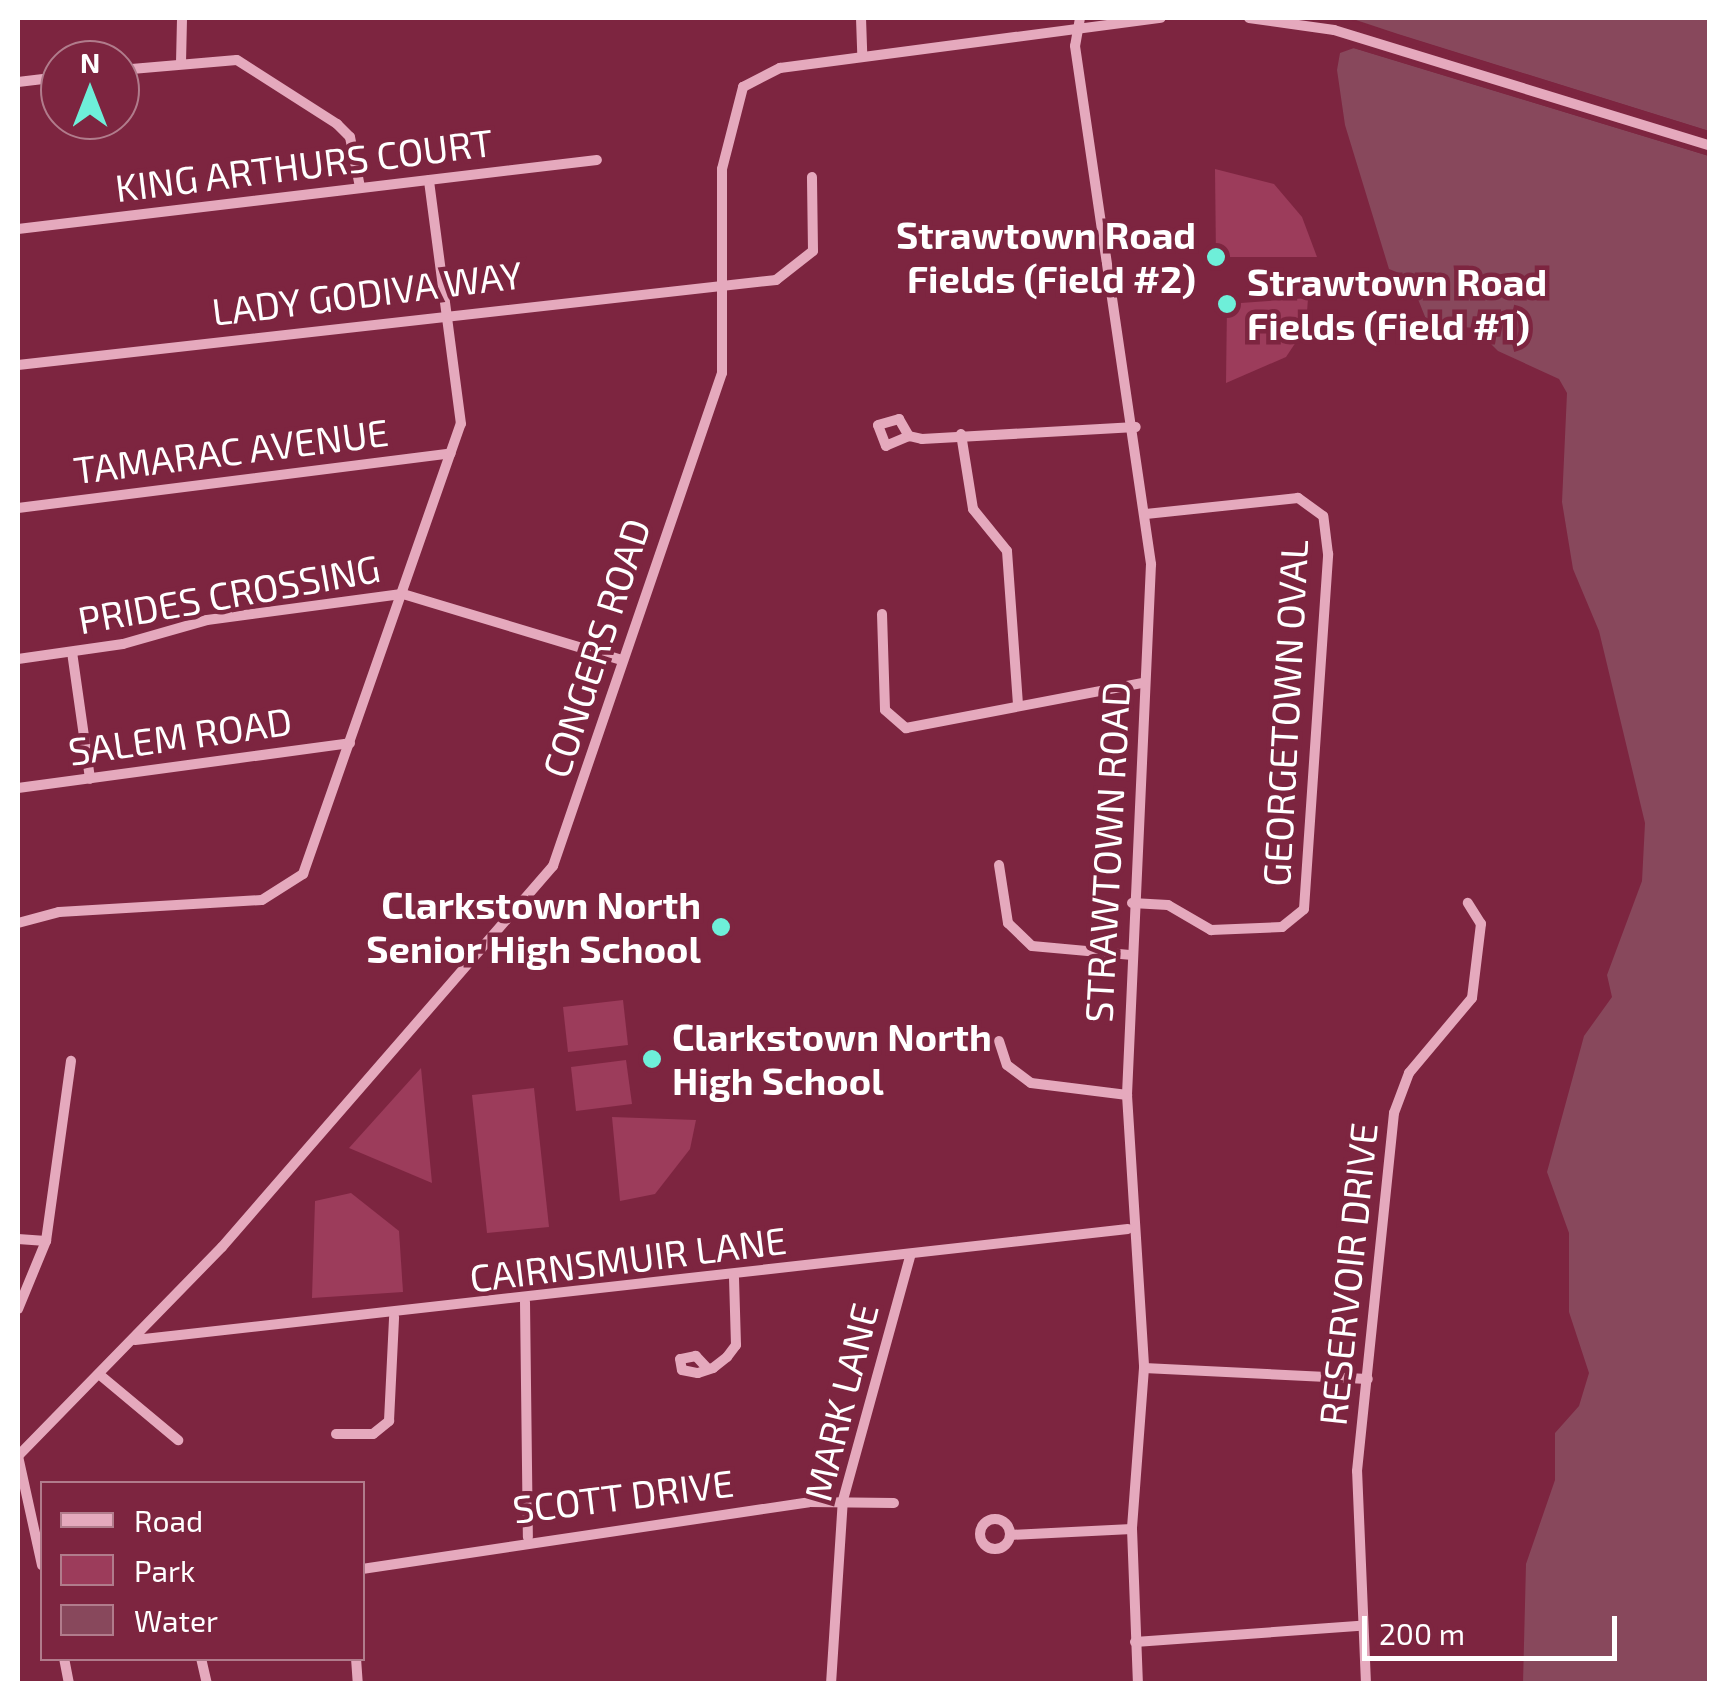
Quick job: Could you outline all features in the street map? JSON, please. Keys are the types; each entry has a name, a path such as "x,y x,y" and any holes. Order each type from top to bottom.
{"street":[{"path":"181,63 182,18"},
{"path":"861,18 862,56"},
{"name":"CONGERS ROAD","path":"18,1456 134,1340 538,890 570,826 621,660 722,372 722,169 736,98 765,73 1078,22 1162,18"},
{"path":"1250,18 1334,30 1710,146"},
{"name":"STRAWTOWN ROAD","path":"1078,22 1146,514 1127,1095 1128,1229 1144,1368 1132,1530 1138,1684"},
{"path":"140,68 237,60 337,124 350,138 360,187"},
{"name":"KING ARTHURS COURT","path":"18,229 597,160"},
{"name":"LADY GODIVA WAY","path":"18,365 723,281 776,280 806,262 815,238 812,177"},
{"path":"18,923 280,896 311,858 451,453 464,398 444,314 429,180"},
{"path":"908,436 1136,427"},
{"path":"962,434 972,509 1008,551 1018,705"},
{"name":"TAMARAC AVENUE","path":"18,508 451,453"},
{"name":"GEORGETOWN OVAL","path":"1132,903 1168,905 1212,930 1282,928 1304,909 1328,554 1322,516 1298,498 1146,514"},
{"name":"PRIDES CROSSING","path":"18,659 72,652 207,620 402,594 621,660"},
{"path":"882,614 882,694 894,722 919,729 1018,705 1143,683"},
{"path":"72,652 90,779"},
{"name":"SALEM ROAD","path":"18,788 350,743"},
{"path":"999,865 1008,923 1032,946 1130,955"},
{"name":"RESERVOIR DRIVE","path":"1366,1684 1360,1626 1357,1471 1394,1113 1409,1073 1472,998 1482,924 1468,903"},
{"path":"1000,1040 1008,1065 1031,1083 1127,1095"},
{"path":"18,1309 46,1241 71,1061"},
{"name":"CAIRNSMUIR LANE","path":"134,1340 394,1317 1128,1229"},
{"path":"18,1239 46,1241"},
{"name":"MARK LANE","path":"831,1683 843,1500 910,1256"},
{"path":"708,1369 736,1344 734,1278"},
{"path":"525,1302 528,1538"},
{"path":"336,1434 373,1434 390,1421 394,1317"},
{"path":"1144,1368 1368,1378"},
{"path":"100,1375 178,1440"},
{"path":"18,1456 40,1556"},
{"name":"SCOTT DRIVE","path":"365,1568 528,1538 843,1500 894,1503"},
{"path":"1010,1535 1132,1530"},
{"path":"1136,1642 1360,1626"},
{"path":"823,1684 831,1683"}],"green space":[{"path":"1215,169 1274,184 1302,217 1317,257 1216,257"},
{"path":"1308,298 1306,327 1286,357 1226,383 1227,304"},
{"path":"623,1000 628,1045 568,1052 563,1007"},
{"path":"626,1060 632,1104 576,1111 571,1067"},
{"path":"421,1068 432,1183 349,1148"},
{"path":"534,1088 549,1227 487,1233 472,1095"},
{"path":"612,1117 696,1120 690,1149 655,1194 620,1201"},
{"path":"351,1193 399,1231 403,1292 312,1298 315,1201"}],"water":[{"path":"1350,18 1709,18 1709,131 1398,34"},
{"path":"1354,48 1709,156 1709,1683 1523,1683 1526,1564 1555,1480 1555,1433 1579,1406 1589,1373 1569,1312 1569,1233 1547,1172 1584,1036 1612,997 1607,975 1642,881 1645,823 1599,631 1573,569 1562,502 1567,393 1559,379 1498,351 1475,328 1428,324 1409,277 1389,269 1345,125 1337,70 1340,53"}],"pier":[{"path":"1345,18 1709,131 1710,136 1397,39"},
{"path":"1348,42 1710,150 1709,156 1350,47"}],"place":[{"name":"Strawtown Road Fields (Field #2)","path":"1216,257"},
{"name":"Strawtown Road Fields (Field #1)","path":"1227,304"},
{"name":"Clarkstown North Senior High School","path":"721,927"},
{"name":"Clarkstown North High School","path":"652,1059"}]}
